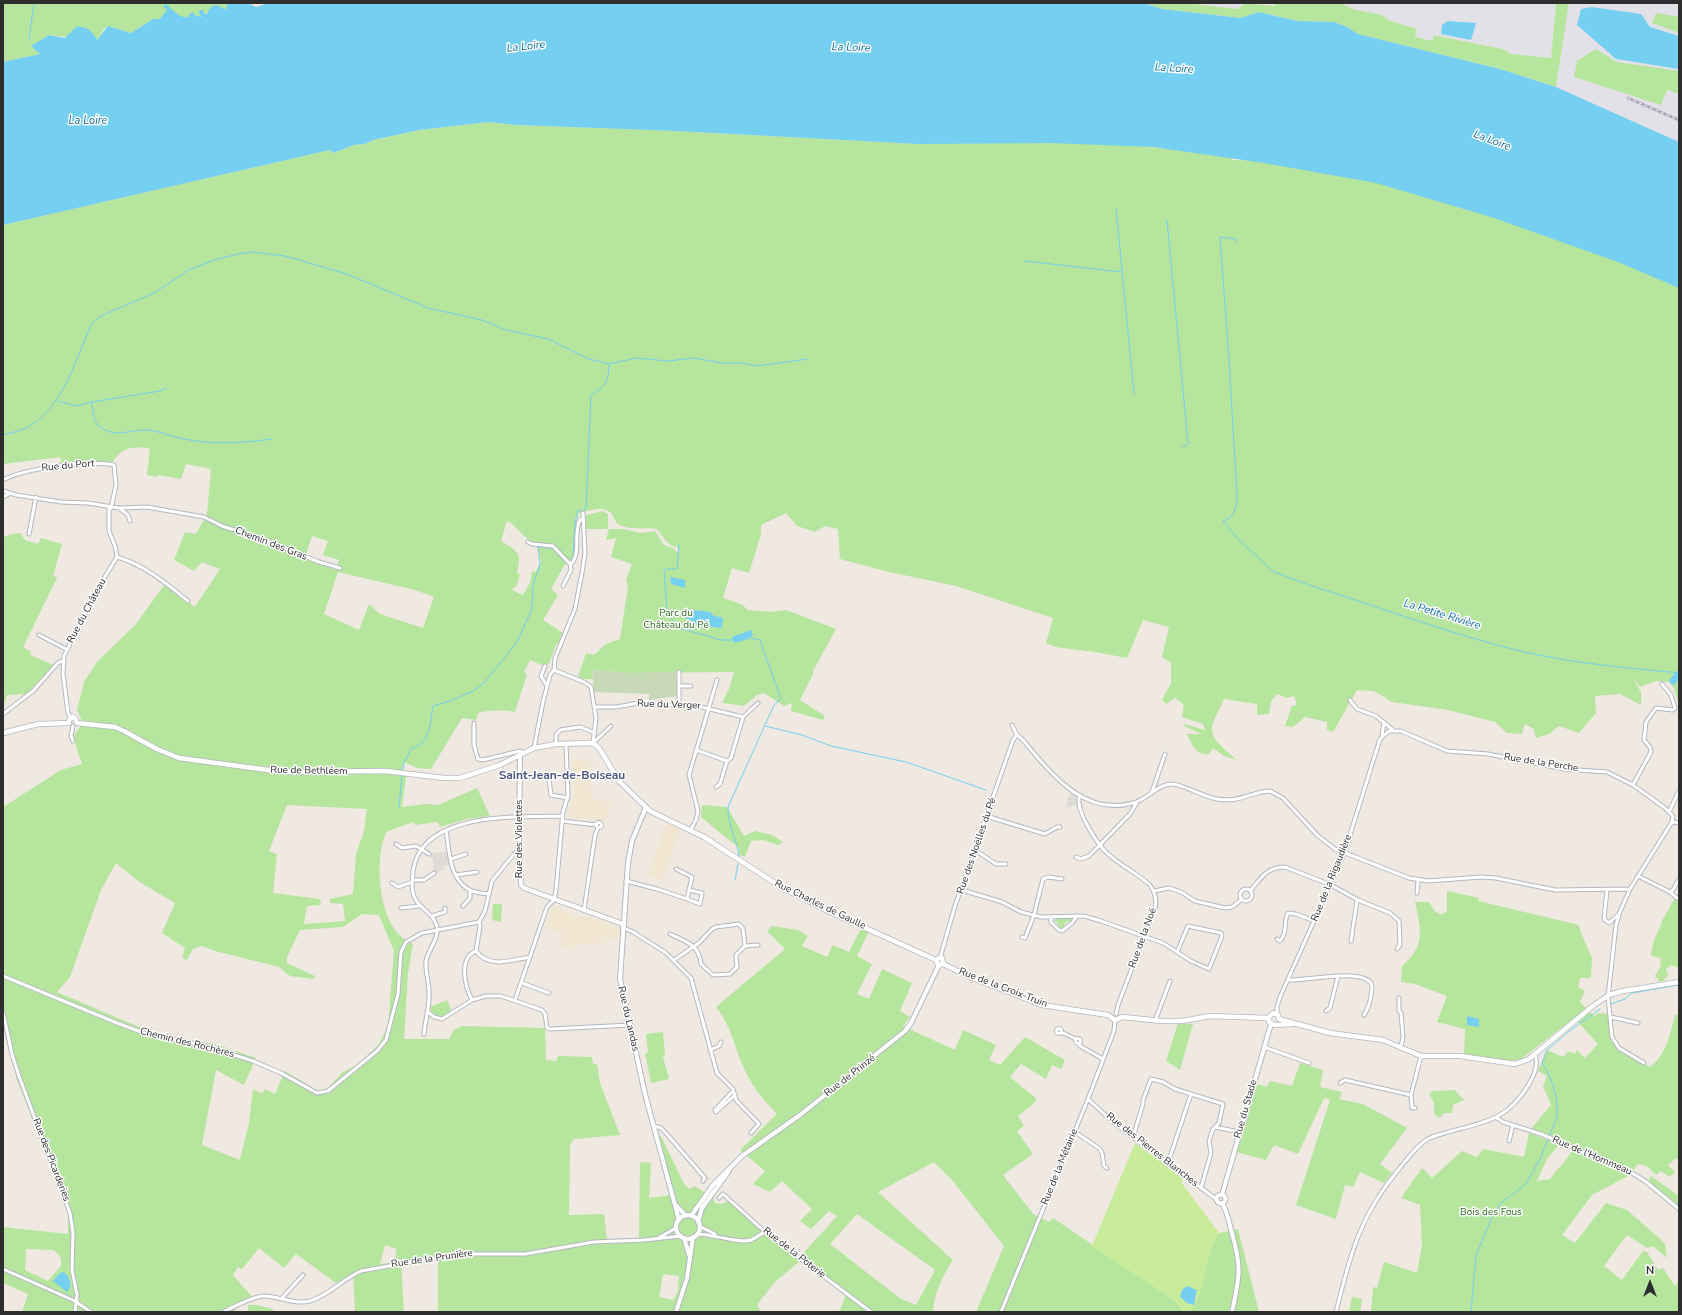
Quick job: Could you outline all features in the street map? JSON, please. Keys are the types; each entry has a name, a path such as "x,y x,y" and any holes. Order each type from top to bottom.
{"main road":[{"path":"71,718 76,718 73,724 71,718"},
{"name":"Rue de Bethléem","path":"3,733 38,724 73,724 115,727 124,730 162,752 179,758 273,771 385,771 444,778 460,778 500,765 534,748 556,744 593,743"},
{"name":"Rue Charles de Gaulle","path":"593,743 602,753 616,778 646,807 704,837 781,886 830,912 938,959"},
{"path":"938,959 941,965"},
{"name":"Rue de la Croix-Truin","path":"941,965 1042,1005 1116,1017 1155,1021 1182,1021 1210,1016 1269,1016 1278,1017 1297,1025"},
{"path":"1273,1024 1297,1025 1330,1033 1378,1039 1421,1056 1460,1056 1515,1064 1525,1062 1535,1055 1594,1005 1609,995 1623,991 1679,982"},
{"path":"1269,1016 1273,1024"},
{"path":"1273,1024 1278,1017"}],"street":[{"name":"Rue du Port","path":"3,480 32,470 84,463 114,465 116,485 110,508"},
{"path":"3,490 9,494 3,497"},
{"name":"Chemin des Gras","path":"9,494 110,508 147,507 204,517 222,526 263,539 319,562 340,568"},
{"path":"29,534 36,497"},
{"path":"110,508 108,531 115,546 117,557 133,563 150,573 188,601"},
{"path":"119,508 128,515 130,521"},
{"path":"534,748 547,686 575,609 585,553 582,519 583,513"},
{"path":"570,563 575,557 578,523 582,519"},
{"path":"528,542 532,544 553,546 570,563 571,570 563,586"},
{"name":"Rue du Château","path":"71,718 68,713 62,661 66,649 98,588 117,557"},
{"path":"39,635 66,649"},
{"path":"3,714 33,691 58,663 62,661"},
{"path":"545,666 541,676 547,686"},
{"path":"554,670 589,684 592,692 594,707 595,724 593,743"},
{"path":"678,672 679,705"},
{"path":"690,831 696,820 698,811 689,775 717,680"},
{"path":"1633,785 1651,752 1650,746 1644,740 1646,722 1656,708 1677,709 1671,694 1662,684"},
{"path":"679,686 691,686"},
{"path":"1350,700 1357,709 1376,716 1393,730 1382,736"},
{"name":"Rue du Verger","path":"594,707 616,707 639,703 647,705 693,705 743,718"},
{"path":"716,787 720,784 727,761 731,758 743,718 758,703"},
{"name":"Rue de la Rigaudière","path":"1269,1016 1277,1007 1344,854 1382,736 1384,722"},
{"path":"474,723 474,745 478,759 484,760 520,752 522,754"},
{"path":"73,724 71,736 73,741"},
{"path":"1012,725 1016,735 1022,739 1066,788 1100,804 1109,806 1138,801 1162,786 1173,783 1217,799 1238,800 1264,791 1276,792 1317,835 1344,854 1418,881 1437,881 1481,877 1518,882 1555,890 1630,889"},
{"path":"593,743 611,726"},
{"path":"556,744 556,735 560,730 580,727 593,732"},
{"name":"Rue de la Perche","path":"1393,730 1401,731 1447,751 1488,754 1564,769 1598,770 1607,772 1633,785 1669,812"},
{"name":"Rue des Noëlles du Pé","path":"938,959 986,816 1016,735"},
{"path":"515,1000 547,907 554,900 558,879 562,816 568,798 566,744"},
{"path":"696,750 727,761"},
{"name":"Rue des Violettes","path":"522,754 519,854 521,885 524,888 623,926"},
{"path":"1152,792 1164,754"},
{"path":"549,779 551,795 568,798"},
{"path":"1644,1063 1619,1048 1613,1039 1609,995 1616,924 1630,889 1672,822 1673,816 1669,812 1679,791"},
{"path":"1080,795 1078,802 1082,816 1100,845 1113,859 1140,876 1154,891 1169,888 1181,892 1195,901 1225,908 1232,907 1241,900"},
{"path":"1076,857 1081,859 1089,856 1137,806 1138,801"},
{"name":"Rue du Landas","path":"646,807 632,841 626,881 620,979 623,1000 631,1025 636,1054 654,1126 676,1204 678,1220"},
{"path":"424,1034 429,992 426,967 427,959 437,930 432,916 419,906 413,893 412,881 416,860 420,849 433,837 446,830 465,824 504,818 562,816"},
{"path":"986,816 1045,834 1057,826 1060,827"},
{"path":"504,818 506,823"},
{"path":"562,821 597,826 584,910"},
{"path":"1672,822 1679,823"},
{"path":"446,830 451,859 460,883 470,891 489,894"},
{"path":"396,844 400,847 413,845 428,854"},
{"path":"975,850 996,864 1006,864"},
{"path":"451,859 466,854"},
{"path":"472,1000 466,984 465,973 469,957 476,951 480,926 479,922 485,911 492,880 509,860 519,854"},
{"path":"1250,891 1267,871 1278,867 1285,867 1331,885 1357,900 1390,913 1399,921 1400,945 1397,949"},
{"path":"676,869 692,877 687,899"},
{"path":"456,875 477,872"},
{"path":"392,883 398,887 412,881 424,880 434,873"},
{"path":"1638,876 1670,892 1677,898"},
{"path":"1022,937 1025,938 1034,915 1043,879 1048,877 1062,879"},
{"path":"1670,892 1673,890 1679,878"},
{"path":"626,881 657,889 700,904 702,893 689,890"},
{"path":"1417,893 1418,881"},
{"path":"1241,900 1239,894 1241,891 1247,889 1250,891"},
{"path":"962,890 1034,915 1052,918 1077,916 1101,920 1163,944 1191,961 1209,969 1222,936 1221,933 1188,926 1177,952"},
{"path":"1607,890 1604,919 1609,923 1620,914"},
{"path":"463,906 470,898 470,891"},
{"name":"Rue de la Noë","path":"1116,1017 1118,1005 1155,908 1154,891"},
{"path":"1241,900 1245,902 1251,899 1252,894 1250,891"},
{"path":"1351,941 1357,900"},
{"path":"401,908 419,906"},
{"path":"432,916 445,912 445,908"},
{"path":"1277,939 1280,941 1284,937 1285,919 1289,912 1315,921"},
{"path":"1052,918 1051,922 1062,931 1072,923 1077,916"},
{"path":"437,930 479,922"},
{"path":"674,960 695,946 716,927 739,924 743,929 745,946"},
{"path":"623,926 644,938 674,960 691,978 717,1073 728,1082 736,1100 759,1124 751,1133"},
{"name":"Chemin des Rochères","path":"3,976 149,1035 202,1045 248,1059 281,1073 317,1093 323,1094 383,1046 388,1037 398,994 399,968 404,945 417,935 437,930"},
{"path":"670,934 695,946 700,955 701,964 713,975 730,974 737,966 736,955 745,946 758,945"},
{"path":"476,951 486,959 495,962 507,962 530,957"},
{"name":"Rue de Prinzé","path":"691,1216 713,1185 751,1149 800,1115 904,1031 918,1010 941,965"},
{"path":"1289,980 1349,975 1362,978 1373,987 1370,1005 1364,1016"},
{"path":"1326,1011 1330,1008 1338,976"},
{"path":"1155,1021 1170,981"},
{"path":"522,983 549,993"},
{"path":"427,1011 436,1018 445,1018 460,1006 472,1000 496,996 515,1000 542,1010 546,1014 547,1028 631,1025"},
{"path":"1399,998 1399,1011 1401,1013 1403,1037 1401,1047"},
{"name":"Rue de la Rigaudière","path":"1277,1007 1278,1017"},
{"name":"Rue des Picarderies","path":"3,1012 12,1054 19,1076 70,1212 73,1233 72,1270 76,1287 75,1312"},
{"name":"Rue de la Métairie","path":"1000,1312 1088,1099 1114,1031 1116,1017"},
{"path":"1611,1017 1638,1023"},
{"name":"Rue du Stade","path":"1222,1195 1264,1047 1273,1024"},
{"path":"1051,1028 1056,1030 1058,1033 1061,1032 1076,1039 1075,1043 1103,1059"},
{"path":"710,1050 719,1046 721,1042"},
{"path":"1264,1047 1309,1062"},
{"path":"1336,1312 1350,1259 1370,1209 1402,1164 1419,1146 1434,1136 1497,1118 1510,1108 1530,1082 1536,1069 1535,1055"},
{"path":"1415,1108 1412,1108 1411,1095 1421,1056"},
{"path":"1133,1137 1143,1100 1151,1079 1163,1082 1175,1089 1223,1104 1219,1123 1215,1126 1209,1141 1211,1153 1201,1188"},
{"path":"1340,1083 1345,1080 1411,1095"},
{"path":"734,1093 716,1112 715,1110 734,1093"},
{"path":"1168,1163 1191,1094"},
{"name":"Rue des Pierres Blanches","path":"1088,1099 1114,1123 1216,1199"},
{"name":"Rue de l'Hommeau","path":"1497,1118 1541,1134 1632,1173 1645,1181 1679,1209"},
{"path":"1509,1141 1513,1125"},
{"path":"654,1126 662,1128 706,1178 703,1181"},
{"path":"1215,1126 1239,1132"},
{"path":"1075,1132 1100,1150 1102,1153 1104,1166 1107,1168"},
{"name":"Rue de Prinzé","path":"699,1224 702,1208 734,1164"},
{"name":"Rue de la Poterie","path":"719,1198 724,1194 765,1232 871,1312"},
{"path":"1222,1203 1218,1203 1216,1199 1218,1195 1222,1195 1225,1199 1222,1203 1238,1251 1240,1264 1240,1274 1232,1312"},
{"name":"Rue du Landas","path":"676,1204 686,1216"},
{"path":"689,1257 682,1237 676,1228 678,1220 686,1216 691,1216 699,1224 718,1236"},
{"path":"676,1312 688,1278 689,1257 699,1224"},
{"name":"Rue de la Prunière","path":"654,1239 667,1234 676,1228"},
{"path":"682,1237 718,1236 746,1241 765,1232"},
{"name":"Rue de la Prunière","path":"223,1312 254,1298 264,1296 309,1302 319,1298 350,1276 361,1271 456,1254 525,1254 594,1242 682,1237"},
{"path":"3,1269 76,1303 91,1312"},
{"path":"281,1299 303,1275"}],"shaded area":[{"path":"1185,3 1243,3 1243,5 1238,9"},
{"path":"1341,3 1556,3 1551,58 1511,54 1503,49 1434,35 1433,41 1415,37 1417,29 1388,20 1382,15 1353,9"},
{"path":"1569,3 1679,3 1679,142 1556,87"},
{"path":"572,759 594,759 595,762 588,766 591,774 592,799 611,802 606,822 568,817 571,800 574,796"},
{"path":"1072,792 1077,795 1078,808 1074,806 1066,808 1067,799"},
{"path":"666,822 681,829 663,881 647,876"},
{"path":"446,852 449,864 443,866 444,869 437,873 433,869 433,860 429,853"},
{"path":"559,905 560,910 572,912 572,916 589,916 617,926 619,930 618,939 606,939 606,943 578,945 575,951 560,946 562,934 545,928 551,908"}],"green space":[{"path":"3,3 238,3 224,10 218,5 209,13 198,12 203,17 194,15 194,12 190,17 181,17 168,10 160,19 153,19 131,33 108,26 104,29 97,40 49,35 31,46 40,54 3,62"},
{"path":"1144,3 1185,3 1238,9 1243,5 1243,3 1275,6 1275,3 1341,3 1353,9 1382,15 1388,20 1417,29 1415,37 1433,41 1433,35 1503,49 1511,54 1551,58 1556,3 1569,3 1556,87 1500,69 1358,34 1347,27 1334,22 1298,21 1258,12 1242,18 1162,9"},
{"path":"1656,13 1679,17 1679,33 1652,23"},
{"path":"1596,49 1617,62 1679,71 1679,94 1667,90 1661,105 1574,77 1577,61"},
{"name":"Parc du Château du Pé","path":"489,122 516,125 676,131 918,144 1048,136 1233,156 1232,160 1280,162 1459,200 1679,279 1679,705 1674,688 1670,682 1657,681 1640,687 1632,677 1641,692 1641,705 1620,694 1595,696 1596,713 1579,733 1559,726 1549,734 1536,738 1534,729 1525,724 1522,734 1507,733 1495,722 1448,710 1392,702 1374,691 1357,690 1333,732 1327,730 1327,722 1305,717 1293,727 1285,726 1292,706 1297,705 1294,696 1287,698 1277,694 1271,702 1269,714 1257,715 1257,704 1224,699 1214,721 1212,733 1217,742 1237,760 1224,756 1213,748 1209,754 1204,754 1197,751 1192,745 1187,734 1201,734 1184,726 1184,724 1205,730 1203,724 1182,717 1184,705 1175,698 1166,704 1162,700 1171,683 1171,663 1162,657 1169,627 1143,620 1127,658 1055,647 1046,643 1053,618 956,586 889,572 840,559 838,529 825,526 815,532 797,526 786,513 761,525 761,534 749,573 732,568 723,598 741,604 748,610 770,612 786,610 836,629 813,671 813,674 800,700 825,716 823,720 791,711 792,703 784,706 764,693 757,695 744,706 722,703 729,689 734,672 630,673 592,670 593,679 584,679 578,677 586,653 594,655 606,644 620,639 628,586 626,579 632,564 611,557 616,538 606,540 609,529 623,529 641,533 655,531 664,545 675,549 676,552 679,551 677,547 667,542 656,529 623,526 615,521 612,514 605,509 601,509 579,513 576,523 573,557 566,565 565,564 551,589 558,595 543,620 563,633 558,644 556,644 549,664 544,666 530,660 524,672 527,674 515,712 487,711 478,713 476,720 462,718 431,769 417,768 404,762 402,769 406,776 402,807 425,804 438,805 477,788 490,816 467,819 440,827 438,822 415,825 413,822 386,832 380,855 380,883 385,910 396,931 413,944 408,973 404,1039 449,1039 454,1030 462,1026 545,1028 546,1060 556,1061 558,1056 592,1057 593,1064 597,1064 600,1083 620,1135 574,1139 570,1145 569,1215 604,1214 607,1239 639,1238 640,1162 651,1163 649,1198 670,1195 671,1200 676,1197 657,1138 661,1136 683,1182 689,1189 694,1186 713,1197 715,1203 722,1204 728,1201 767,1236 798,1259 837,1216 829,1211 811,1229 800,1221 812,1209 782,1181 770,1192 753,1184 765,1171 740,1150 777,1114 762,1097 746,1073 726,1022 716,1007 785,949 767,931 772,926 798,930 808,936 802,946 827,957 833,945 849,952 861,928 869,931 857,956 872,964 857,994 869,999 882,969 912,983 900,1011 910,1017 903,1026 955,1050 963,1030 996,1045 989,1060 1000,1065 1025,1037 1065,1060 1061,1069 1052,1065 1046,1079 1021,1064 1010,1077 1037,1099 1031,1106 1018,1116 1024,1126 1017,1131 1033,1154 1003,1175 1033,1214 1049,1222 1053,1218 1173,1299 1185,1312 976,1312 1004,1246 952,1180 934,1162 878,1192 953,1260 937,1291 933,1312 839,1312 846,1295 800,1261 774,1283 757,1305 761,1312 438,1312 438,1255 401,1261 404,1312 355,1312 353,1273 336,1283 296,1254 284,1268 259,1248 242,1269 238,1267 233,1275 252,1297 235,1305 235,1312 22,1312 28,1294 3,1283 3,1227 68,1234 68,1210 17,1080 3,1027 3,807 61,770 82,764 73,737 80,727 81,719 77,710 84,682 97,662 136,624 165,584 195,607 220,569 202,562 194,571 174,560 185,532 196,534 207,514 211,469 186,464 181,479 158,475 157,477 147,475 150,448 132,448 124,450 112,462 93,461 60,465 61,457 3,464 3,225 330,150 333,153 354,145 365,144 373,140 419,130","holes":["507,521 515,526 532,542 537,543 541,561 536,572 532,571 530,583 523,595 512,590 517,585 520,575 517,573 519,557 515,550 501,541","312,536 328,541 323,555 339,560 336,570 305,558","338,572 415,590 434,597 423,628 380,614 369,604 359,630 324,614","287,805 367,809 364,831 356,854 353,894 330,899 330,903 343,904 345,921 304,924 307,906 321,905 320,899 273,893 277,854 269,851","116,863 138,881 175,903 162,933 185,948 182,958 187,960 193,949 202,946 215,951 279,967 290,976 313,979 315,976 287,963 287,957 300,930 343,927 362,914 379,915 394,951 388,1026 379,1044 361,1062 342,1073 328,1088 323,1091 318,1091 285,1071 275,1094 265,1089 262,1094 253,1089 249,1123 240,1160 202,1145 216,1070 244,1085 256,1058 215,1044 164,1036 57,992 70,977 101,890","857,1214 935,1270 916,1305 901,1299 830,1244","385,1245 396,1249 396,1262 380,1264","26,1249 54,1250 61,1258 61,1266 48,1281 25,1270","663,1274 679,1276 678,1291 673,1300 659,1297"]},
{"path":"603,511 608,514 608,529 586,529 586,515"},
{"path":"20,533 25,540 38,544 41,538 62,544 53,576 57,577 56,580 23,647 31,652 30,655 54,665 27,694 7,695 3,708 3,537"},
{"path":"592,670 630,673 676,672 677,696 649,700 649,694 594,692"},
{"path":"702,805 727,807 744,836 755,831 772,835 783,842 778,845 763,840 751,841 745,857 739,854 739,848 701,817"},
{"name":"Bois des Fous","path":"1447,891 1479,898 1478,901 1579,925 1592,958 1591,978 1580,978 1578,987 1585,991 1580,1002 1594,1016 1599,1013 1609,1014 1611,1041 1620,1052 1650,1067 1656,1062 1664,1050 1675,1015 1679,1015 1679,1161 1676,1158 1668,1165 1675,1172 1670,1177 1660,1171 1657,1175 1646,1166 1638,1164 1630,1175 1592,1195 1562,1235 1575,1243 1606,1203 1627,1210 1665,1244 1667,1258 1653,1246 1647,1248 1627,1235 1604,1266 1622,1280 1643,1251 1647,1252 1658,1270 1663,1268 1675,1286 1679,1281 1679,1312 1371,1312 1373,1287 1377,1288 1384,1262 1417,1273 1422,1245 1420,1205 1401,1198 1422,1168 1432,1178 1462,1151 1477,1157 1483,1149 1524,1157 1529,1133 1560,1144 1547,1159 1537,1181 1550,1179 1569,1155 1574,1146 1531,1129 1551,1105 1543,1086 1547,1076 1538,1071 1547,1050 1563,1057 1568,1051 1575,1054 1577,1050 1585,1058 1598,1044 1574,1018 1521,1059 1506,1062 1464,1055 1465,1029 1437,1022 1447,996 1415,984 1401,982 1402,966 1410,959 1415,951 1420,937 1419,921 1415,902 1429,902 1435,911 1441,915 1447,911"},
{"path":"1675,898 1679,902 1679,968 1671,965 1666,969 1668,976 1663,981 1659,981 1655,975 1660,968 1661,958 1652,956 1651,954 1654,940 1662,923 1661,922"},
{"path":"493,904 502,904 501,922 492,920"},
{"path":"1072,917 1074,919 1070,923 1068,921 1062,929 1057,927 1059,926 1056,921 1053,922 1056,919"},
{"path":"447,1000 451,1010 447,1014 440,1017 432,1013 430,1007"},
{"path":"1178,1023 1193,1024 1180,1070 1166,1061"},
{"path":"663,1032 665,1054 663,1057 669,1079 651,1083 645,1053 648,1053 646,1034"},
{"path":"1300,1063 1323,1070 1320,1087 1342,1092 1339,1099 1363,1104 1407,1128 1380,1164 1392,1173 1384,1183 1360,1172 1353,1187 1345,1185 1336,1219 1296,1205 1330,1100 1324,1098 1298,1154 1274,1145 1266,1160 1236,1152 1257,1084 1267,1087 1270,1081 1292,1086"},
{"path":"1455,1090 1464,1100 1453,1105 1452,1113 1444,1113 1440,1118 1434,1114 1434,1103 1429,1094 1433,1091"},
{"path":"1135,1143 1185,1179 1181,1182 1219,1233 1210,1252 1199,1293 1190,1312 1185,1312 1173,1299 1092,1246"},
{"path":"1651,1176 1679,1196 1679,1206 1648,1182"},
{"path":"1238,1229 1259,1312 1190,1312 1199,1293 1210,1252 1219,1233"},
{"path":"1352,1297 1362,1299 1360,1312 1349,1312"},
{"path":"248,1305 257,1305 273,1309 273,1312 248,1312"}],"water":[{"name":"La Loire","path":"228,3 248,3 256,7 269,3 1144,3 1162,9 1241,18 1258,12 1298,21 1334,22 1347,27 1358,34 1500,69 1556,87 1679,142 1679,288 1618,262 1491,217 1376,183 1264,163 1153,147 1050,143 918,144 676,131 516,125 489,122 419,130 373,140 365,144 354,145 333,153 330,150 3,225 3,62 40,54 31,46 49,35 65,38 76,27 83,27 89,30 97,40 108,26 131,33 153,19 160,19 167,10 163,6 166,4 177,14 183,17 189,17 189,14 194,12 194,15 202,17 198,12 202,9 205,14 208,13 212,6 218,5 226,9"},
{"path":"1592,7 1641,14 1650,27 1679,36 1679,69 1616,59 1577,25 1581,9"},
{"path":"1448,21 1476,23 1471,40 1441,34 1442,25"},
{"path":"670,577 685,580 685,588 671,584"},
{"path":"686,609 711,612 712,615 723,618 722,627 709,626 707,628 696,625 695,622 682,617"},
{"path":"751,630 753,636 734,643 732,637"},
{"path":"1467,1016 1479,1019 1479,1027 1467,1025"},
{"path":"61,1272 65,1273 69,1280 70,1287 67,1292 53,1281"},
{"path":"1187,1286 1197,1290 1194,1305 1187,1303 1180,1297 1182,1290"}],"waterway":[{"path":"29,39 34,3"},
{"path":"1116,208 1134,394"},
{"path":"1167,220 1188,443 1182,447"},
{"name":"La Petite Rivière","path":"1237,242 1236,239 1220,237 1237,496 1234,512 1227,520 1223,521 1239,540 1274,572 1309,585 1474,638 1529,653 1566,660 1679,673"},
{"path":"3,435 26,428 39,419 50,408 67,382 92,323 101,316 154,293 187,271 214,260 252,252 285,256 347,274 428,308 482,320 506,330 548,339 589,359 609,364 636,358 668,361 694,358 722,363 741,363 757,366 808,359"},
{"path":"1024,261 1122,272"},
{"path":"584,510 586,509 591,395 600,389 607,380 609,365"},
{"path":"92,402 160,391 166,388"},
{"path":"58,401 77,406 92,402 96,423 109,432 121,433 150,430 184,439 217,443 272,439"},
{"path":"569,561 573,557 575,523 578,510 581,510"},
{"path":"679,544 677,569 666,569 664,571 667,610 676,627 721,640 734,640"},
{"path":"403,770 404,762 412,748 423,742 426,737 430,725 433,706 453,700 473,691 484,683 517,642 532,609 533,585 540,564 538,547 552,548 566,563"},
{"path":"736,642 751,638 760,640 781,699 774,705 728,807 729,819 739,856"},
{"name":"La Petite Rivière","path":"1673,681 1679,674"},
{"path":"765,726 802,735 831,746 906,762 986,790"},
{"path":"399,807 402,776"},
{"path":"735,880 738,864"},
{"path":"1611,1004 1625,999 1632,993 1679,985"},
{"path":"1549,1136 1556,1120 1557,1102 1554,1088 1542,1063 1547,1050 1572,1029 1600,1009"},
{"path":"1471,1312 1476,1256 1491,1219 1501,1203 1526,1184 1541,1157 1548,1139"}],"railway":[{"path":"1628,98 1679,120"}],"district":[{"name":"Saint-Jean-de-Boiseau","path":"562,776"}]}
